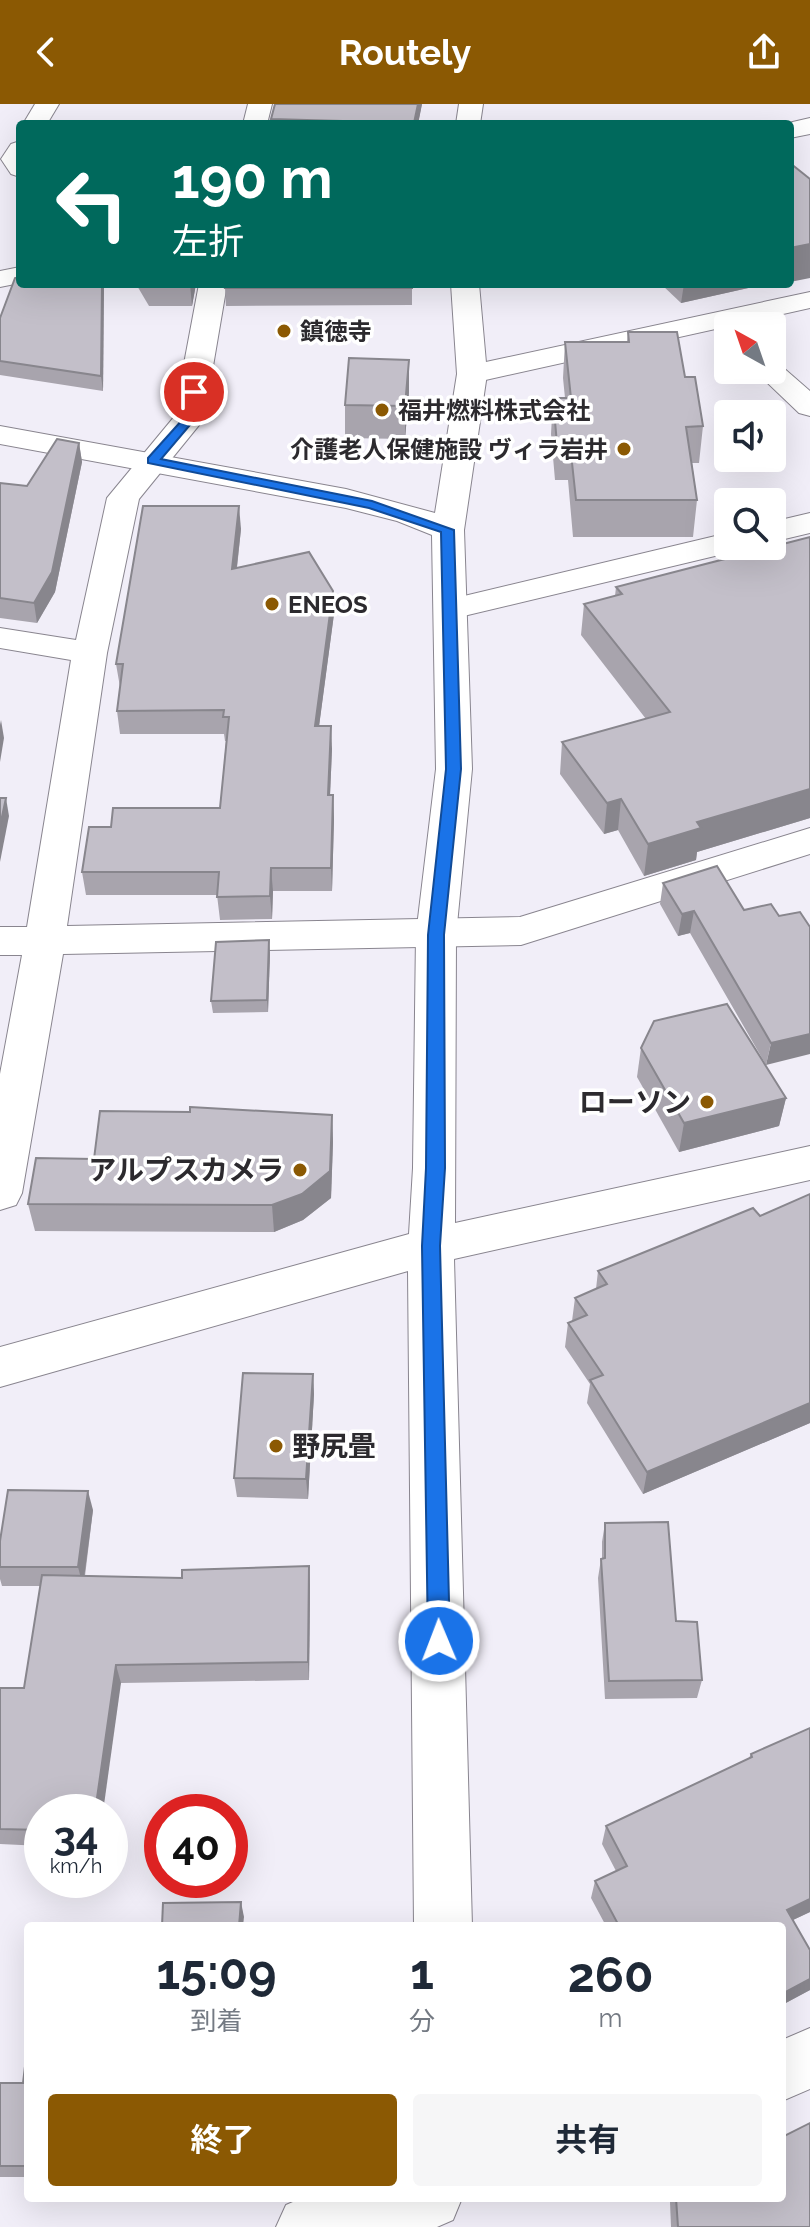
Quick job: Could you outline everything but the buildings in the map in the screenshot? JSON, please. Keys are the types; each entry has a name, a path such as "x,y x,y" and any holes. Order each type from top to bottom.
{"street":[{"path":"0,1193 45,941 90,653 123,498 189,419 212,288"},
{"path":"443,1922 431,1246 435,1168 436,935 454,769 448,530 472,374 465,288"},
{"path":"771,312 810,300"},
{"path":"472,374 714,329"},
{"path":"785,384 810,407"},
{"path":"0,435 152,461 391,510 448,530"},
{"path":"786,529 810,523"},
{"path":"451,609 714,546"},
{"path":"0,638 90,653"},
{"path":"0,941 521,931 810,841"},
{"path":"0,1367 431,1246 810,1163"},
{"path":"786,2069 810,2058"},
{"path":"308,2227 414,2202"},
{"path":"446,2202 447,2227"}],"place":[{"name":"鎮徳寺","path":"284,331"},
{"name":"福井燃料株式会社","path":"382,410"},
{"name":"介護老人保健施設 ヴィラ岩井","path":"624,449"},
{"name":"ENEOS","path":"272,604"},
{"name":"ローソン","path":"707,1102"},
{"name":"アルプスカメラ","path":"300,1170"},
{"name":"野尻畳","path":"276,1446"}],"route":[{"path":"194,392 189,419 152,461 372,505 448,530 454,769 436,935 435,1168 431,1246 439,1641"}]}
